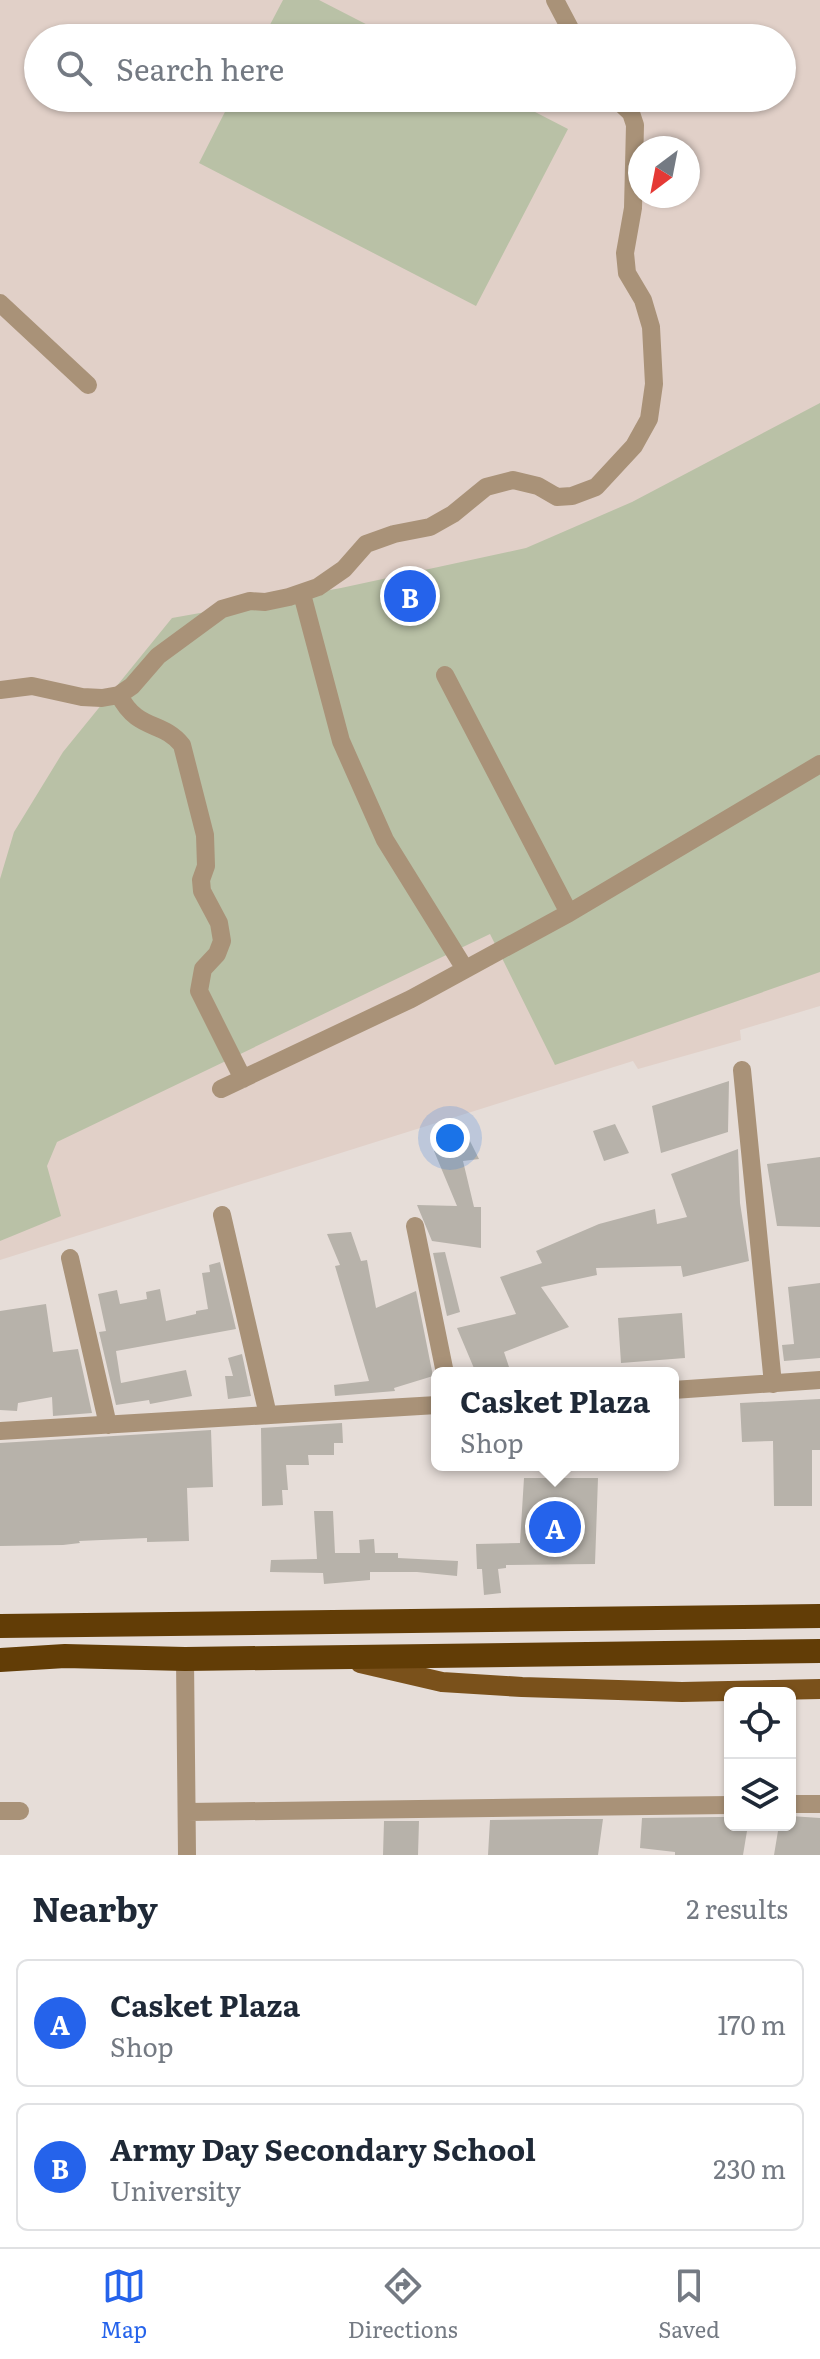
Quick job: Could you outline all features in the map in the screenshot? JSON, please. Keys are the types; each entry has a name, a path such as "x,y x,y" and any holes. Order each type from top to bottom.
{"highway":[{"path":"0,1626 820,1616"},
{"path":"0,1660 65,1656 185,1659 820,1651"}],"main road":[{"path":"337,1657 442,1682 682,1692 820,1689"}],"street":[{"path":"555,0 568,24"},
{"path":"0,690 32,686 82,697 119,695 132,686 158,656 222,609 302,594 336,576 366,544 394,534 430,527 453,514 486,487 513,480 538,486 557,497 572,496 596,487 634,446 649,419 654,384 647,312 627,273 626,263 633,208 635,125 630,112"},
{"path":"0,303 88,385"},
{"path":"302,594 341,741 385,840 465,969"},
{"path":"445,675 569,913"},
{"path":"119,695 126,709 140,721 174,734 182,745 205,835 206,866 201,880 202,891 219,923 222,941 217,954 203,969 199,991 243,1079"},
{"path":"221,1089 411,999 569,913 820,764"},
{"path":"742,1070 773,1384"},
{"path":"222,1215 268,1415"},
{"path":"415,1226 444,1367"},
{"path":"70,1258 108,1425"},
{"path":"679,1390 820,1380"},
{"path":"0,1431 431,1405"},
{"path":"185,1659 187,1855"},
{"path":"796,1804 820,1804"},
{"path":"188,1812 724,1805"},
{"path":"0,1811 20,1811"}],"shaded area":[{"path":"0,0 820,0 820,1006 740,1030 741,1040 638,1069 633,1061 0,1260"}],"green space":[{"path":"283,0 319,0 366,24 270,24"},
{"path":"225,112 535,112 568,129 476,306 199,163"},
{"path":"820,403 820,972 555,1065 490,934 57,1142 47,1166 61,1216 0,1241 0,879 14,832 63,752 172,618 341,588 526,548 632,502"}],"building":[{"path":"729,1081 728,1132 661,1153 652,1106"},
{"path":"615,1124 629,1153 604,1161 593,1131"},
{"path":"469,1139 479,1159 463,1161 474,1207 481,1207 481,1248 432,1241 417,1205 457,1206 434,1151"},
{"path":"738,1149 740,1203 749,1261 683,1277 681,1266 596,1268 597,1275 541,1287 569,1327 504,1352 509,1367 473,1367 457,1328 516,1314 500,1277 542,1263 536,1251 599,1224 655,1209 657,1224 687,1217 671,1174"},
{"path":"820,1157 820,1227 777,1226 767,1164"},
{"path":"351,1232 361,1261 367,1260 376,1308 416,1291 431,1377 394,1388 395,1391 335,1396 334,1385 369,1381 335,1266 340,1265 327,1234"},
{"path":"445,1252 460,1312 447,1316 433,1253"},
{"path":"220,1262 236,1329 116,1351 121,1383 186,1370 192,1396 150,1404 149,1400 116,1405 99,1332 106,1331 98,1294 117,1290 120,1304 147,1299 146,1292 160,1289 166,1321 196,1314 196,1311 208,1309 202,1273 210,1272 209,1265"},
{"path":"820,1283 820,1358 784,1361 782,1345 794,1344 788,1287"},
{"path":"46,1304 53,1352 78,1349 92,1413 53,1416 52,1397 18,1403 17,1411 0,1410 0,1311"},
{"path":"682,1313 685,1358 621,1363 618,1318"},
{"path":"242,1354 251,1396 228,1399 225,1376 233,1376 228,1358"},
{"path":"820,1399 820,1450 812,1450 812,1506 774,1506 773,1441 742,1442 740,1403"},
{"path":"342,1423 343,1443 334,1443 334,1455 308,1455 309,1465 286,1465 288,1490 282,1490 283,1505 262,1506 261,1428"},
{"path":"211,1430 213,1487 187,1488 189,1541 147,1542 147,1538 79,1541 63,1545 0,1546 0,1443"},
{"path":"524,1478 598,1478 595,1564 506,1565 506,1568 498,1569 501,1593 484,1595 482,1569 477,1569 476,1544 520,1543"},
{"path":"314,1511 333,1511 335,1553 360,1553 359,1540 374,1539 375,1553 398,1553 398,1558 458,1561 457,1576 370,1572 370,1580 324,1584 323,1573 270,1572 271,1560 317,1559"},
{"path":"796,1816 820,1818 820,1855 774,1855 778,1831 796,1831"},
{"path":"724,1817 724,1831 747,1831 743,1855 675,1855 675,1852 640,1848 642,1818"},
{"path":"603,1819 598,1855 488,1855 490,1820"},
{"path":"384,1821 419,1821 418,1855 383,1855"}],"place":[{"name":"Army Day Secondary School","path":"410,596"},
{"name":"Casket Plaza","path":"555,1527"}]}
